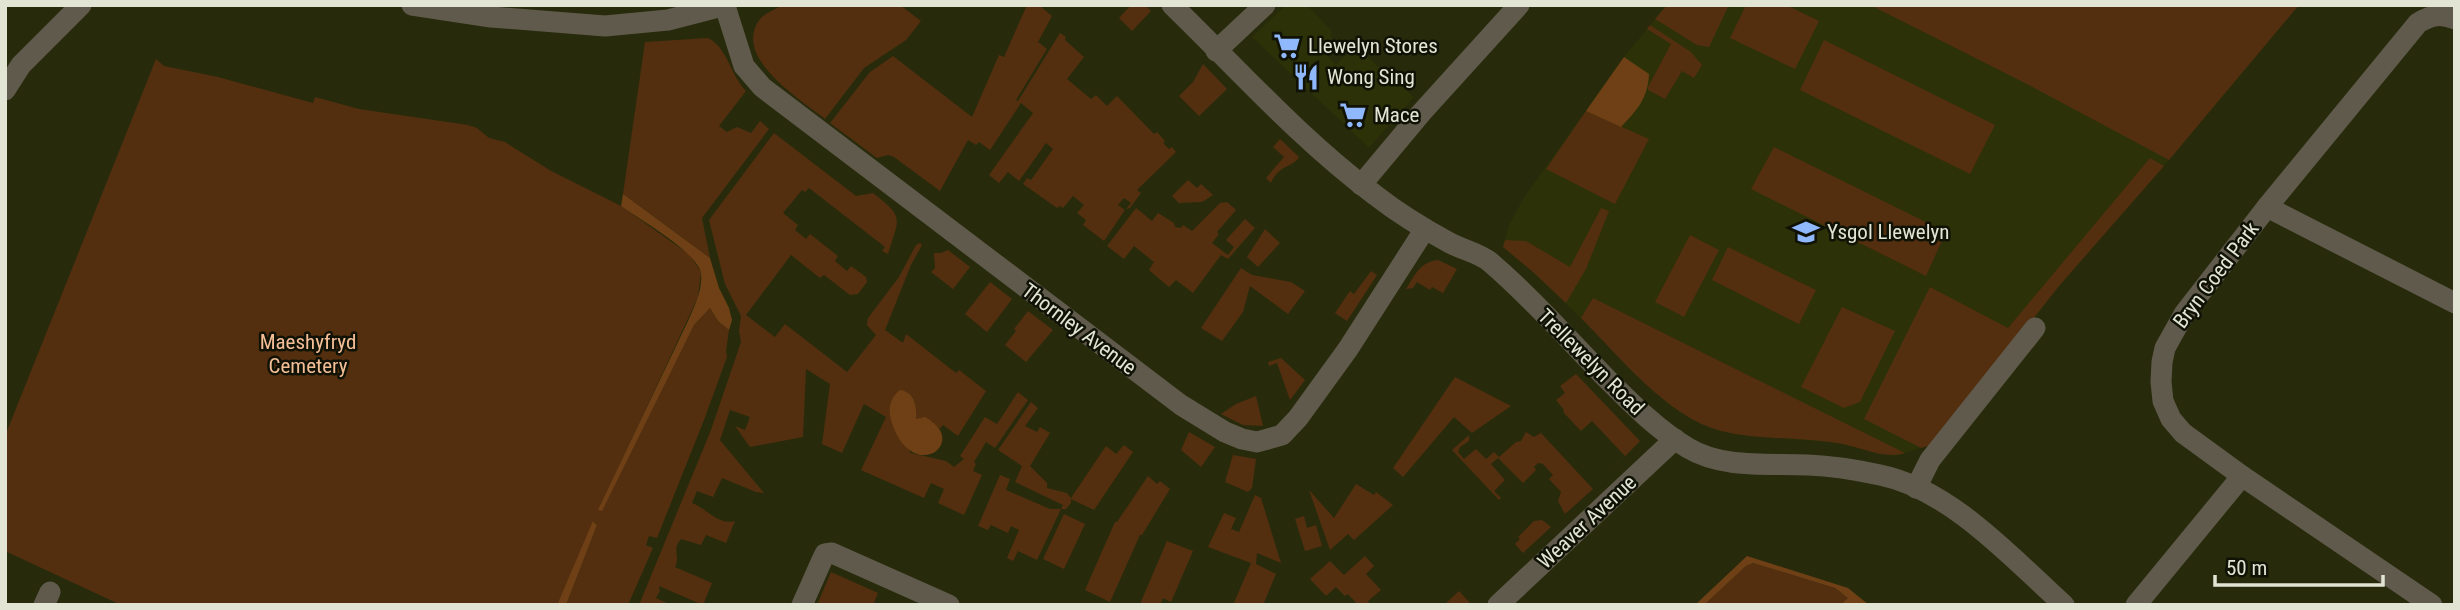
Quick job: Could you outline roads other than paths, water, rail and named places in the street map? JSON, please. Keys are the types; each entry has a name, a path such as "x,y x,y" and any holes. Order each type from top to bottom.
{"street":[{"path":"5,90 21,65 80,5"},
{"path":"412,5 491,18 557,14 605,26 668,20 725,5"},
{"name":"Thornley Avenue","path":"725,5 744,66 762,87 1181,405 1225,432 1242,439 1257,442 1272,439 1290,428 1348,349 1425,229"},
{"name":"Trellewelyn Road","path":"1172,5 1267,103 1361,185 1425,229 1486,259 1646,418 1675,439 1700,454 1716,458 1752,464 1811,465 1882,476 1916,488 1955,509 2064,605"},
{"path":"1216,51 1265,5"},
{"path":"1361,185 1422,112 1519,5"},
{"name":"Bryn Coed Park","path":"2432,605 2183,433 2171,419 2163,401 2162,362 2171,335 2184,314 2267,207 2418,23 2431,16 2443,14 2455,19"},
{"name":"Bryn Coed Park","path":"2267,207 2455,303"},
{"path":"1916,488 1930,460 2035,328"},
{"name":"Weaver Avenue","path":"1498,605 1675,439"},
{"path":"2136,605 2242,476"},
{"path":"802,605 825,554 832,553 949,605"}],"place":[{"name":"Llewelyn Stores","path":"1287,46"},
{"name":"Wong Sing","path":"1306,77"},
{"name":"Mace","path":"1353,115"},
{"name":"Ysgol Llewelyn","path":"1806,232"}],"park label":[{"name":"Maeshyfryd Cemetery","path":"308,354"}]}
